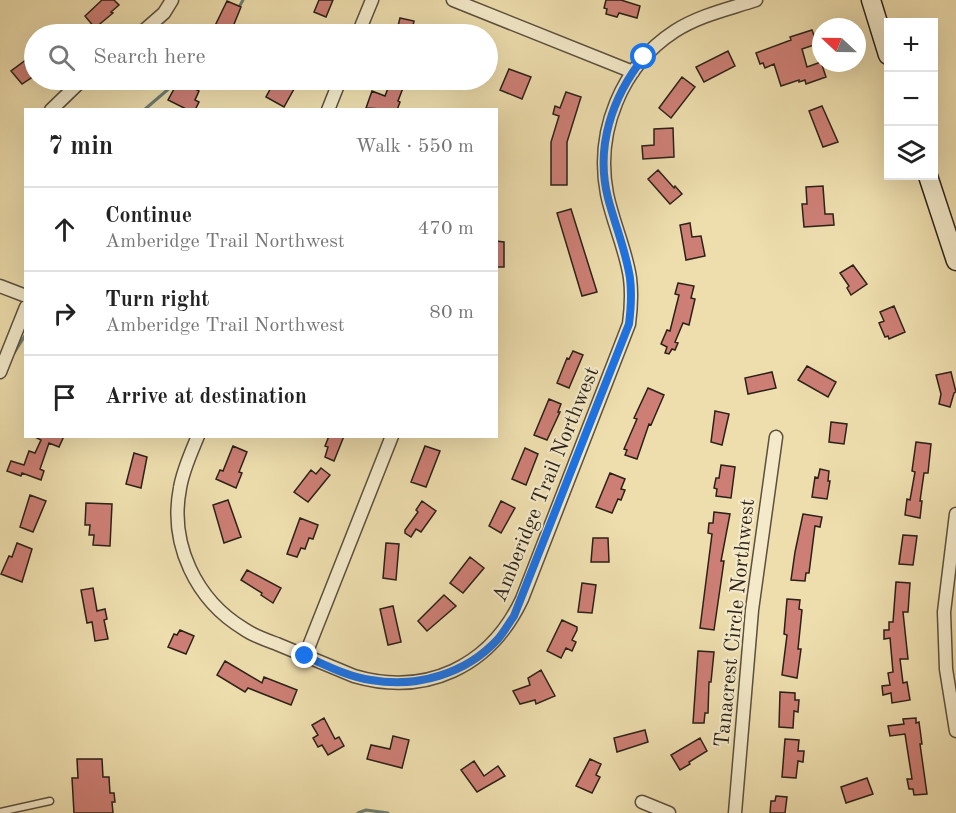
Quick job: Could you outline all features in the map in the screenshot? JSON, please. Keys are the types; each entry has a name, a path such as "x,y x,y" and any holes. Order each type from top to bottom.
{"street":[{"path":"151,24 164,13 172,0"},
{"path":"362,24 372,0"},
{"path":"453,0 633,72"},
{"name":"Amberidge Trail Northwest","path":"197,438 180,488 177,512 179,535 185,559 196,583 226,618 246,631 369,680 397,683 425,681 451,672 476,659 498,639 514,616 629,324 632,300 630,278 608,196 604,159 606,135 620,93 633,72 651,51 675,31 709,15 756,0"},
{"path":"871,0 884,42"},
{"path":"53,108 72,90"},
{"path":"329,108 336,90"},
{"path":"929,180 956,261"},
{"path":"0,286 24,295"},
{"path":"0,372 24,312"},
{"name":"Tanacrest Circle Northwest","path":"735,813 752,610 776,437"},
{"path":"305,656 391,438"},
{"path":"956,514 944,612 946,669 956,731"},
{"path":"642,802 669,813"}],"lane":[{"path":"0,812 50,801"}],"building":[{"path":"102,0 114,0 119,5 100,24 92,24 85,16"},
{"path":"319,0 333,0 326,17 314,12"},
{"path":"606,0 621,0 640,6 637,18 619,13 617,17 606,14 607,9 604,8"},
{"path":"227,1 241,7 234,24 216,24"},
{"path":"400,18 414,21 413,24 398,24"},
{"path":"812,30 812,46 802,49 807,67 812,65 812,72 824,72 826,77 806,84 805,80 799,82 799,80 781,86 774,64 765,68 763,63 760,64 756,53 791,40 790,37"},
{"path":"728,51 735,66 704,82 696,67"},
{"path":"24,61 24,83 22,84 11,71"},
{"path":"509,69 531,77 522,99 500,90"},
{"path":"682,77 695,87 671,118 659,108"},
{"path":"174,90 199,91 195,100 199,102 196,108 184,108 168,100"},
{"path":"270,90 293,90 284,107 266,97"},
{"path":"387,90 402,90 398,108 366,108 372,91 385,96"},
{"path":"566,92 581,97 567,142 567,185 551,185 551,142 559,116 553,114 555,106 560,108"},
{"path":"822,106 838,142 823,147 809,111"},
{"path":"673,128 674,157 643,159 642,146 654,145 654,129"},
{"path":"658,170 682,194 670,204 648,179"},
{"path":"823,186 825,214 833,214 834,225 804,227 802,204 807,204 806,187"},
{"path":"571,209 597,292 582,296 557,213"},
{"path":"690,223 692,237 701,236 705,256 686,260 680,225"},
{"path":"498,241 504,242 504,267 498,267"},
{"path":"853,265 867,284 851,295 847,288 849,286 840,273"},
{"path":"678,283 694,286 691,298 695,299 689,325 683,323 675,342 678,343 675,350 672,349 669,354 665,353 667,347 661,344 667,330 670,331 679,295 675,294"},
{"path":"894,306 905,332 889,339 888,336 885,337 879,323 884,321 880,312"},
{"path":"573,351 583,355 569,388 557,383 567,358 569,359"},
{"path":"807,366 836,382 828,397 798,380"},
{"path":"772,372 776,388 748,394 745,378"},
{"path":"951,372 956,392 950,407 939,404 941,394 936,375"},
{"path":"648,388 664,395 651,425 649,424 637,459 625,455 627,450 624,449 637,419 634,418"},
{"path":"549,399 561,404 558,412 560,412 547,440 534,435"},
{"path":"715,411 729,414 722,445 711,442"},
{"path":"831,422 847,424 844,444 829,442"},
{"path":"37,438 63,438 59,447 49,443 40,469 44,471 41,480 22,473 21,476 7,471 11,461 24,465 29,451 35,453 41,440"},
{"path":"328,438 343,438 334,461 325,457 328,447 325,446"},
{"path":"916,442 931,444 928,473 924,473 920,518 905,515 915,472 912,471"},
{"path":"233,446 247,452 239,472 242,473 236,488 216,479 220,470 223,471"},
{"path":"425,446 440,451 426,487 411,482"},
{"path":"525,448 538,454 526,485 512,479"},
{"path":"134,453 147,457 141,488 126,484"},
{"path":"721,465 735,467 731,498 716,496 717,489 714,488 716,478 719,478"},
{"path":"321,468 330,475 308,502 294,492 311,470 316,474"},
{"path":"820,469 829,471 827,499 812,497 815,477 818,478"},
{"path":"610,473 625,479 621,489 625,490 612,513 596,507"},
{"path":"30,495 46,501 33,532 20,527"},
{"path":"228,500 241,537 224,543 213,505"},
{"path":"422,501 436,511 421,532 416,529 411,537 405,533 405,530 418,512 416,510"},
{"path":"501,501 515,508 501,533 489,526"},
{"path":"86,503 112,504 110,546 93,545 94,535 89,535 90,525 85,525"},
{"path":"714,512 730,514 721,561 724,561 714,630 700,628 712,534 708,533 709,523 713,523"},
{"path":"803,514 822,517 820,527 815,526 809,573 806,573 805,581 791,580 795,552"},
{"path":"300,518 318,525 313,539 309,538 305,549 301,548 297,557 287,554"},
{"path":"903,535 917,536 913,565 899,564"},
{"path":"593,538 608,538 609,562 591,562"},
{"path":"17,543 32,549 22,582 1,574 9,556 12,557"},
{"path":"386,543 399,544 396,580 383,578"},
{"path":"470,557 484,568 463,593 450,583"},
{"path":"247,570 281,588 273,603 241,580"},
{"path":"896,582 910,583 908,612 903,612 908,659 900,659 903,683 907,682 910,700 892,703 891,693 883,695 882,686 890,685 888,673 893,672 890,638 884,639 884,630 889,630 889,622 893,622"},
{"path":"582,583 596,585 592,613 578,612"},
{"path":"93,588 97,611 105,609 107,619 104,620 108,639 95,641 92,622 87,623 81,590"},
{"path":"444,595 456,606 427,631 418,621"},
{"path":"787,599 800,600 799,609 802,610 798,649 801,649 797,678 782,675 787,635 784,634"},
{"path":"393,606 401,642 388,645 380,609"},
{"path":"562,620 577,627 577,630 572,640 576,642 572,651 566,648 561,658 547,651"},
{"path":"180,630 194,636 186,654 168,647 174,634 177,635"},
{"path":"698,651 714,652 711,682 709,682 708,713 705,713 704,723 693,723"},
{"path":"225,661 262,683 264,677 297,690 291,705 248,688 245,692 217,675"},
{"path":"541,670 555,696 536,704 535,700 520,704 513,691 530,685 528,678"},
{"path":"780,692 795,693 795,700 799,700 798,712 794,711 793,728 779,727"},
{"path":"324,718 335,739 339,737 344,746 328,755 322,745 318,747 313,738 318,735 312,725"},
{"path":"916,718 916,723 919,722 927,794 914,795 913,789 909,789 907,779 912,779 905,734 890,736 888,726 904,724 903,719"},
{"path":"645,730 648,742 617,752 614,738"},
{"path":"393,736 409,740 402,768 367,759 371,745 390,749"},
{"path":"700,738 707,751 680,770 671,755"},
{"path":"785,739 799,740 798,751 804,751 803,762 798,761 796,778 782,777"},
{"path":"77,759 102,759 103,777 109,777 110,793 114,793 113,813 74,813 72,778 78,778"},
{"path":"590,759 601,764 596,775 600,777 592,793 576,786"},
{"path":"474,761 484,776 498,766 505,776 477,792 461,770"},
{"path":"867,778 873,794 846,803 841,787"},
{"path":"776,796 787,797 785,813 770,813 771,801 775,801"}],"waterway":[{"path":"238,9 243,0"},
{"path":"146,108 167,90"},
{"path":"14,353 24,337"},
{"path":"358,813 366,810 388,813"}],"route":[{"path":"305,656 369,680 397,683 425,681 451,672 476,659 498,639 514,616 629,324 632,300 630,278 604,178 604,159 611,115 620,93 644,57"}]}
